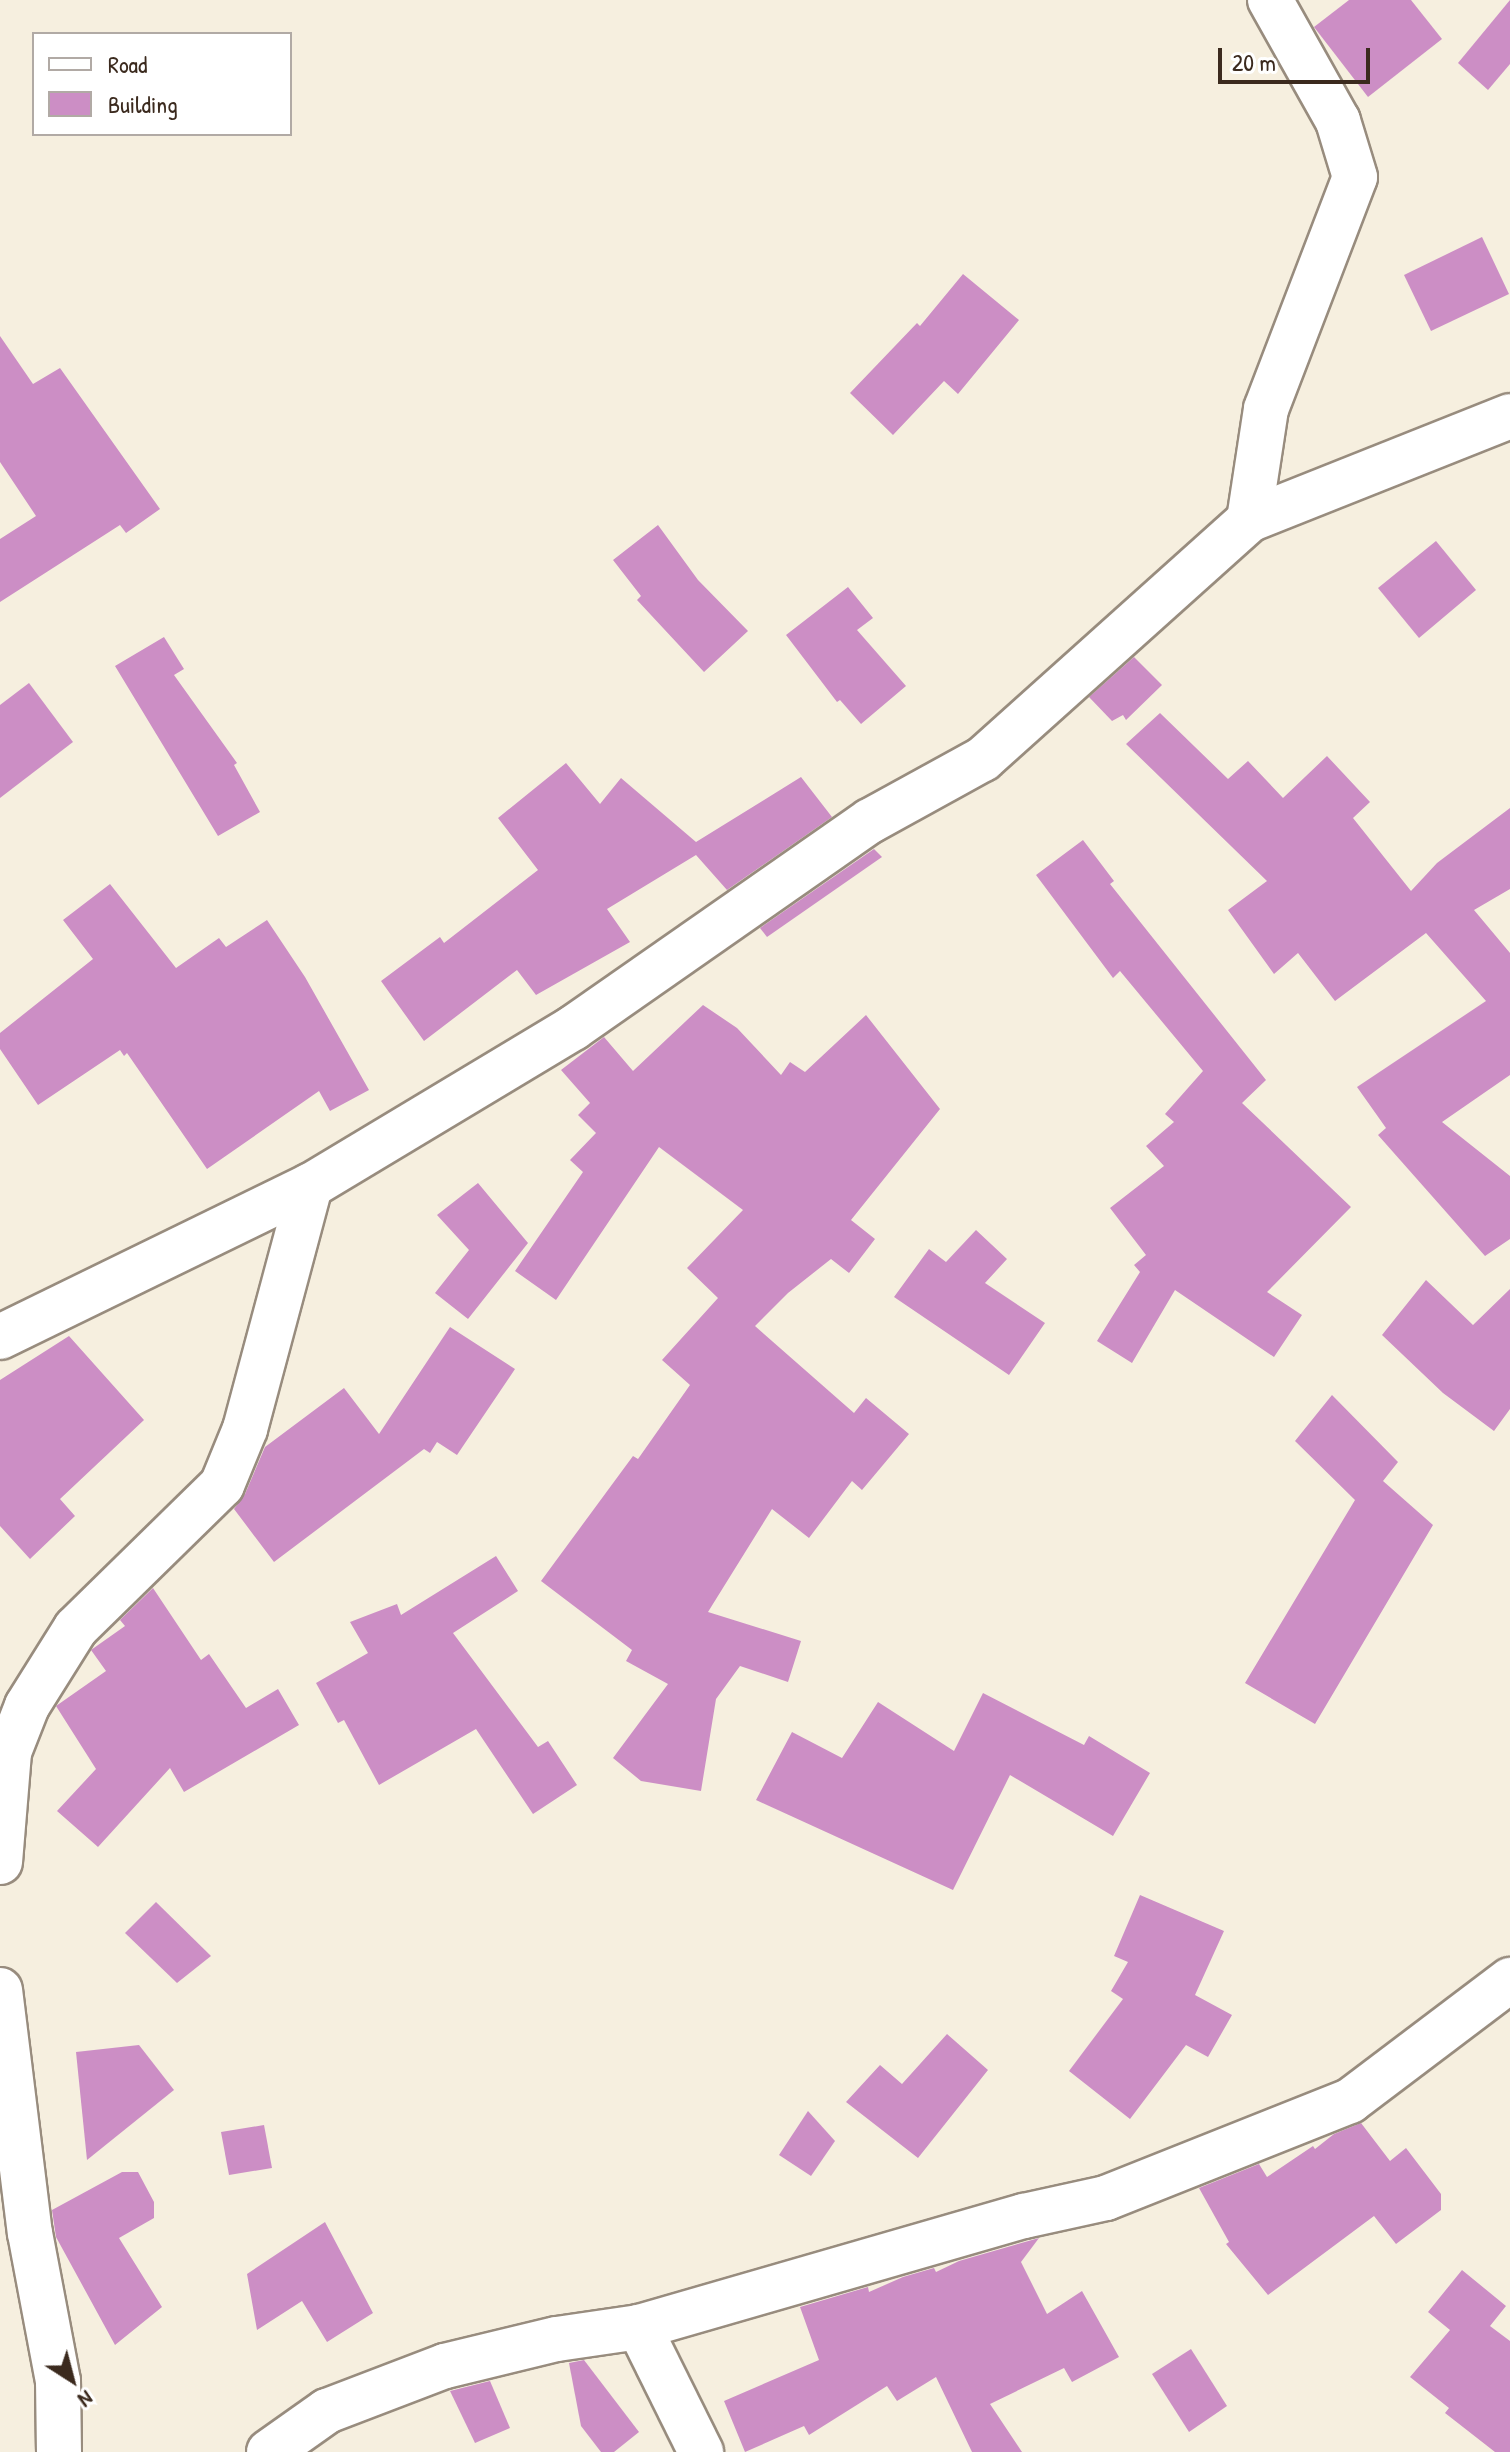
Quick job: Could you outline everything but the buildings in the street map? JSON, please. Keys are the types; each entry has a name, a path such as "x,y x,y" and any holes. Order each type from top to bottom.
{"street":[{"path":"1249,520 1266,409 1355,177 1338,121 1270,0"},
{"path":"0,1337 310,1186 573,1028 870,821 983,759 1249,520 1510,416"},
{"path":"0,1862 4,1749 27,1706 76,1628 222,1485 245,1429 310,1186"},
{"path":"269,2452 327,2411 445,2366 557,2339 639,2327 1024,2216 1106,2198 1336,2107 1384,2077 1510,1980"},
{"path":"0,1990 30,2233 58,2381 59,2452"},
{"path":"639,2327 701,2452"}]}
